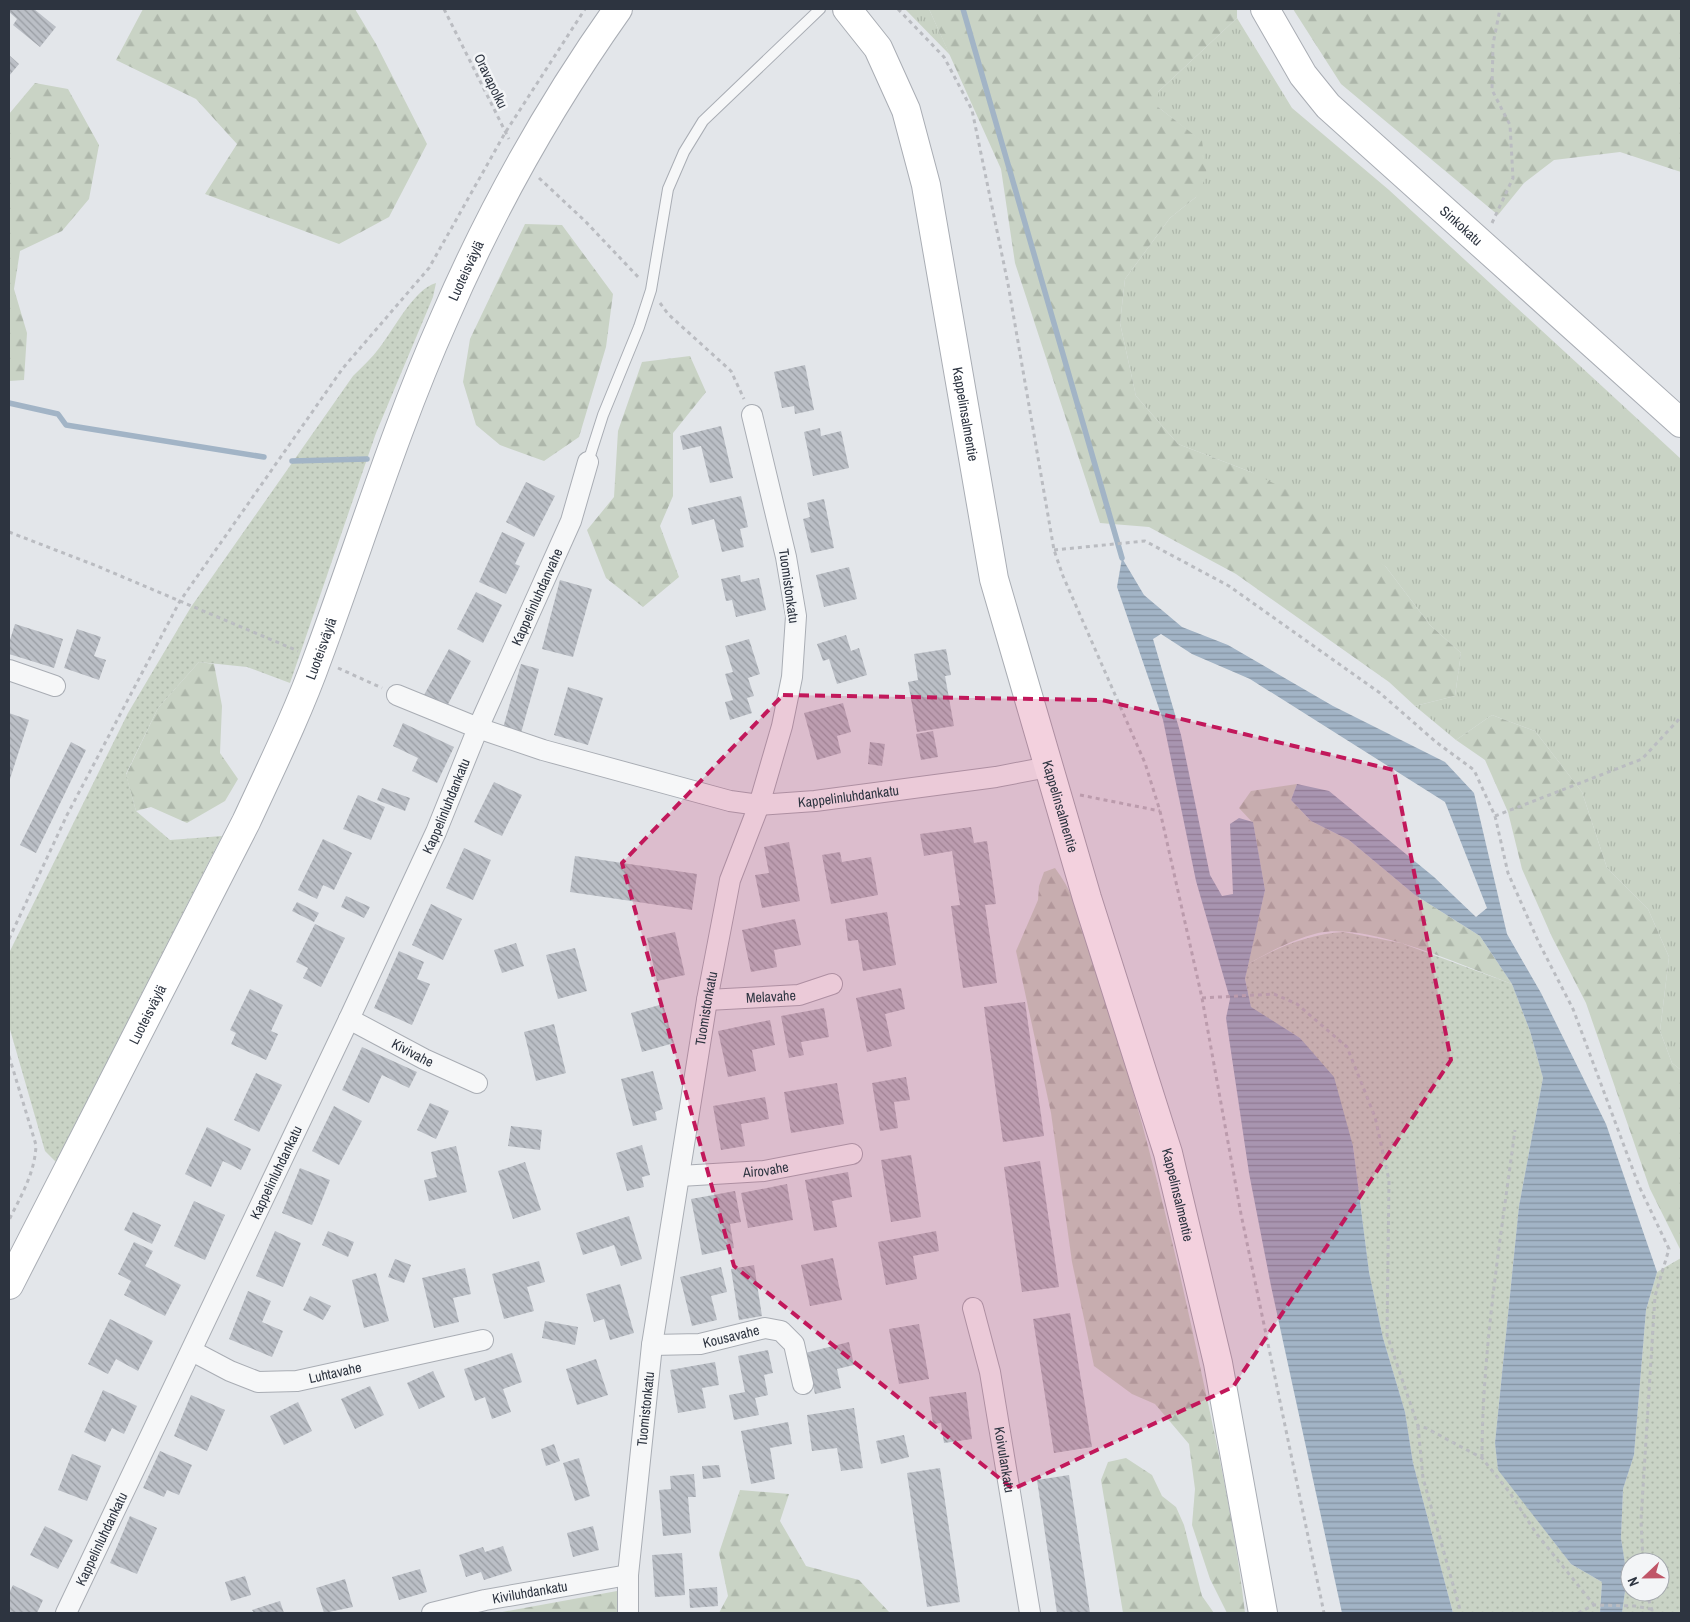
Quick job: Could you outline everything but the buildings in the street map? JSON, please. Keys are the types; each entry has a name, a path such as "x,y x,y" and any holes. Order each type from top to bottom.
{"main road":[{"name":"Luoteisväylä","path":"9,1285 246,822 318,659 392,447 444,319 495,211 583,59 618,9"},
{"name":"Kappelinsalmentie","path":"847,9 878,48 906,110 926,185 994,579 1051,779 1168,1153 1218,1363 1263,1613"},
{"name":"Sinkokatu","path":"1265,9 1303,75 1328,106 1681,423"}],"street":[{"name":"Tuomistonkatu","path":"628,1613 628,1575 652,1346 707,1000 730,880 759,805 782,726 791,685 796,616 786,557 752,415"},
{"name":"Kappelinluhdanvahe","path":"478,728 571,521 588,462"},
{"path":"9,670 55,686"},
{"name":"Kappelinluhdankatu","path":"396,695 478,728 543,750 730,801 759,805 1051,779"},
{"name":"Kappelinluhdankatu","path":"66,1613 350,1019 436,832 478,728"},
{"name":"Melavahe","path":"707,1000 799,995 832,984"},
{"name":"Kivivahe","path":"350,1019 424,1059 477,1083"},
{"name":"Airovahe","path":"680,1176 764,1171 852,1154"},
{"name":"Koivulankatu","path":"974,1308 990,1372 1030,1613"},
{"name":"Kousavahe","path":"652,1346 700,1344 765,1328 781,1331 794,1344 804,1384"},
{"name":"Luhtavahe","path":"192,1351 230,1372 258,1382 288,1381 483,1340"},
{"name":"Kiviluhdankatu","path":"432,1613 485,1600 628,1575"}],"lane":[{"path":"588,462 603,415 639,327 651,290 668,189 684,152 703,121 820,9"}],"path":[{"name":"Oravapolku","path":"444,9 504,133 524,161"},
{"path":"9,939 67,816 180,601 343,368 429,268 504,133 585,9"},
{"path":"898,9 944,57 972,110 1008,284 1054,550 1063,576 1146,763 1160,811 1202,998 1241,1214 1324,1613"},
{"path":"1488,231 1513,178 1510,125 1492,90 1493,44 1500,9"},
{"path":"9,532 98,566 244,630 318,659 396,695"},
{"path":"1054,550 1135,540 1145,541 1229,586 1380,693 1436,742 1474,770 1495,816 1508,873 1539,943 1573,1009 1639,1186 1669,1250 1655,1296 1641,1520 1643,1552"},
{"path":"1495,816 1642,759 1681,717"},
{"path":"1051,779 1160,811"},
{"path":"1202,998 1274,994 1297,1004 1347,1047 1375,1117 1389,1180 1387,1335 1418,1426 1423,1478 1461,1613"},
{"path":"9,1056 36,1146 36,1160 29,1181 9,1220"},
{"path":"1482,1458 1482,1424 1497,1268 1515,1130"},
{"path":"1418,1426 1426,1428 1482,1458 1510,1493 1536,1533 1594,1605"},
{"path":"1578,1613 1594,1605 1635,1606 1652,1611"}],"highlighted area":[{"path":"783,695 1102,700 1394,770 1451,1060 1233,1387 1013,1489 734,1266 622,863"}],"green space":[{"path":"143,9 355,9 376,44 427,144 389,217 339,244 205,194 237,144 196,99 116,60"},
{"path":"905,9 929,9 950,55"},
{"path":"929,9 1237,9 1237,18 1158,92 1158,107 1202,141 1207,175 1196,197 1170,218 1125,279 1120,323 1136,396 1178,444 1251,472 1315,504 1386,567 1430,625 1461,653 1455,696 1415,706 1389,682 1236,574 1149,527 1100,523 1015,263 1001,169"},
{"path":"1293,9 1681,9 1681,172 1620,152 1554,160 1524,183 1498,215 1341,84"},
{"path":"1237,18 1292,108 1389,190 1681,459 1681,1070 1672,1063 1660,1031 1669,957 1648,909 1607,868 1582,792 1535,731 1492,715 1456,740 1415,706 1455,696 1461,653 1430,625 1386,567 1251,472 1178,444 1136,396 1120,323 1125,279 1170,218 1196,197 1201,141 1158,107 1158,92"},
{"path":"35,83 68,89 99,145 89,199 62,231 20,251 14,289 27,333 24,380 9,381 9,114"},
{"path":"525,224 562,225 613,294 606,347 579,437 544,461 500,445 476,425 463,382 470,339"},
{"path":"436,283 433,297 376,433 290,683 247,667 199,662 158,708 126,774 136,811 170,840 222,836 56,1162 45,1151 9,1026 9,953 128,713 191,607 353,376 377,351 412,301 428,287"},
{"path":"690,356 706,392 673,433 673,496 660,526 679,577 643,607 606,578 587,530 614,497 618,431 642,362"},
{"path":"199,662 214,664 222,706 220,753 238,779 225,801 187,823 151,807 136,811 126,775 158,708"},
{"path":"1492,715 1535,731 1582,792 1607,868 1648,909 1669,957 1660,1031 1672,1063 1681,1070 1681,1251 1650,1189 1586,1003 1552,937 1522,869 1508,812 1485,760 1456,740"},
{"path":"1297,784 1291,800 1311,821 1349,840 1415,895 1480,936 1512,984 1416,948 1363,934 1339,931 1318,933 1300,939 1273,950 1248,964 1265,890 1253,823 1239,808 1251,791"},
{"path":"1055,868 1066,884 1075,903 1090,942 1139,1112 1162,1201 1221,1467 1237,1555 1245,1613 1227,1613 1210,1579 1192,1525 1195,1489 1189,1444 1155,1404 1132,1394 1094,1366 1072,1262 1051,1113 1016,951 1038,900 1039,886 1044,872"},
{"path":"1344,932 1401,943 1512,984 1530,1031 1543,1078 1519,1206 1495,1443 1498,1469 1571,1564 1602,1582 1600,1613 1453,1613 1413,1463 1405,1412 1383,1338 1369,1272 1353,1146 1300,1038 1251,1008 1245,979 1248,964 1271,952 1294,942 1318,935"},
{"path":"1681,1258 1681,1613 1622,1613 1624,1602 1670,1602 1670,1552 1623,1552 1621,1538 1623,1489 1634,1455 1646,1310 1657,1272"},
{"path":"1126,1458 1152,1475 1162,1496 1176,1507 1184,1525 1202,1596 1214,1613 1123,1613 1101,1480 1108,1462"},
{"path":"740,1490 789,1494 780,1521 806,1566 859,1580 890,1613 719,1613 728,1596 719,1553"},
{"path":"617,1591 618,1613 497,1613"}],"water":[{"path":"1122,558 1144,595 1182,627 1228,645 1333,706 1445,762 1474,793 1507,934 1541,993 1606,1124 1657,1272 1646,1310 1634,1455 1623,1489 1621,1538 1623,1552 1620,1552 1620,1602 1624,1602 1622,1613 1600,1613 1602,1582 1571,1564 1498,1470 1495,1443 1519,1206 1543,1078 1530,1031 1512,984 1480,936 1415,895 1349,840 1311,821 1291,800 1297,784 1329,791 1434,877 1476,917 1487,908 1445,802 1250,679 1192,654 1161,634 1153,639 1181,735 1210,875 1222,896 1233,894 1230,824 1239,818 1253,822 1265,890 1245,979 1251,1007 1300,1038 1334,1077 1353,1146 1369,1272 1383,1338 1405,1412 1413,1463 1453,1613 1342,1613 1271,1286 1249,1173 1226,1018 1230,999 1196,881 1163,720 1117,587"}],"waterway":[{"path":"963,9 1122,558"},
{"path":"9,403 58,414 66,425 264,457"},
{"path":"292,461 367,459"}]}
